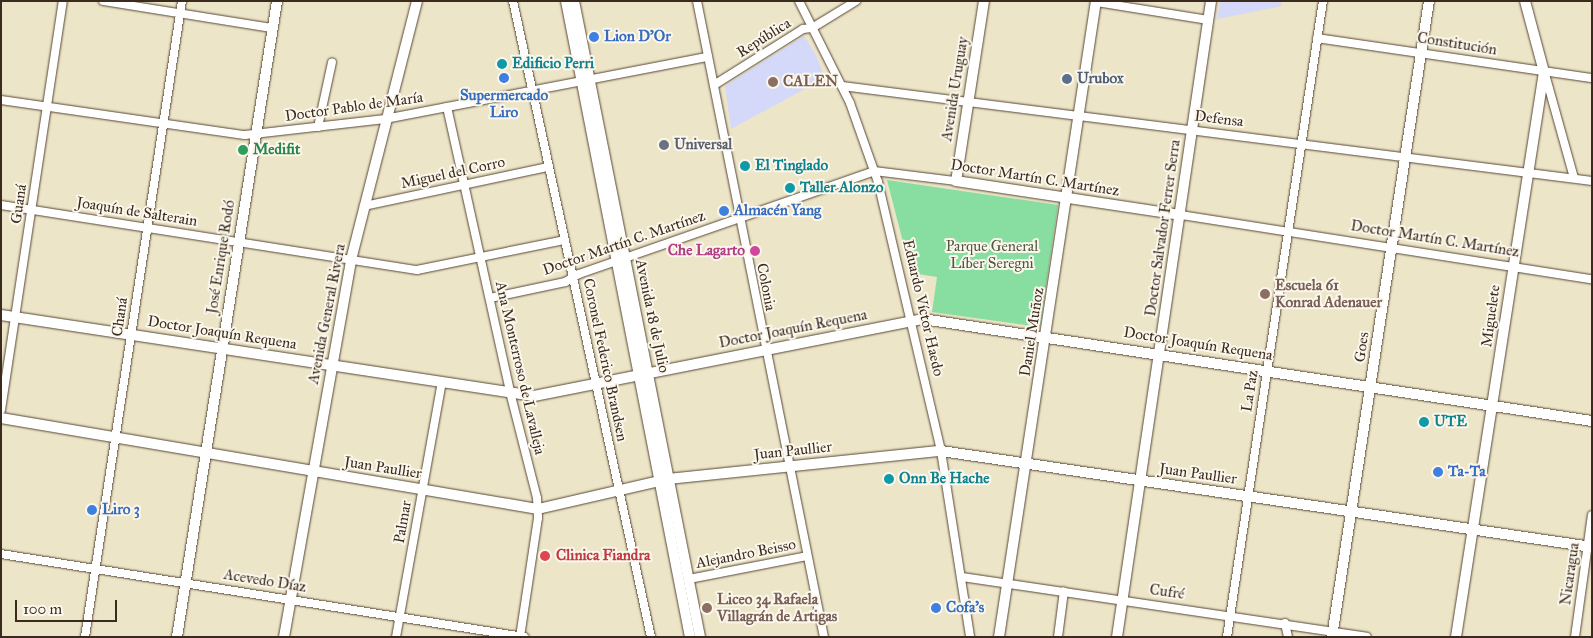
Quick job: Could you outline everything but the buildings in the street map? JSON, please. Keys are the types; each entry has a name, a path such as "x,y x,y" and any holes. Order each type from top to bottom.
{"street":[{"name":"Guaná","path":"1,410 63,1"},
{"path":"103,1 271,28"},
{"name":"Chaná","path":"86,637 182,1"},
{"name":"José Enrique Rodó","path":"177,637 254,134 277,1"},
{"name":"Avenida General Rivera","path":"284,637 351,260 385,119 417,1"},
{"name":"Coronel Federico Brandsen","path":"513,1 651,637"},
{"name":"Avenida 18 de Julio","path":"566,1 585,80 664,480 690,637"},
{"name":"Avenida 18 de Julio","path":"574,1 585,80"},
{"name":"Colonia","path":"697,1 764,350 824,637"},
{"name":"Eduardo Víctor Haedo","path":"799,1 842,86 874,171 912,321 941,451 970,637"},
{"name":"República","path":"714,85 803,29 812,28 856,1"},
{"name":"Avenida Uruguay","path":"956,181 984,1"},
{"name":"Doctor Salvador Ferrer Serra","path":"1117,637 1181,215 1211,1"},
{"name":"La Paz","path":"1227,637 1323,1"},
{"name":"Goes","path":"1332,634 1371,387 1428,1"},
{"name":"Miguelete","path":"1456,637 1544,72 1525,1"},
{"path":"1096,2 1208,20"},
{"name":"Daniel Muñoz","path":"1000,637 1096,2"},
{"name":"Constitución","path":"1317,38 1592,78"},
{"name":"Doctor Pablo de María","path":"1,100 164,124 254,134 385,119 708,56"},
{"path":"318,127 332,62"},
{"path":"1544,72 1574,178"},
{"name":"Defensa","path":"842,86 1592,181"},
{"name":"Ana Monterroso de Lavalleja","path":"447,107 538,509 520,636"},
{"name":"Miguel del Corro","path":"364,206 548,167"},
{"name":"Doctor Martín C. Martínez","path":"490,298 573,278 874,171 956,181 1592,279"},
{"name":"Joaquín de Salterain","path":"1,205 422,270 564,240"},
{"name":"Doctor Joaquín Requena","path":"1,315 540,396 595,382 912,321 949,322 1592,422"},
{"name":"Palmar","path":"396,637 442,382"},
{"name":"Juan Paullier","path":"1,418 538,509 664,480 941,451 1590,547"},
{"name":"Avenida 18 de Julio","path":"664,480 689,579 700,637"},
{"name":"Nicaragua","path":"1575,637 1590,547 1592,514"},
{"name":"Acevedo Díaz","path":"1,554 524,637"},
{"name":"Alejandro Beisso","path":"689,579 807,556"},
{"name":"Cufré","path":"962,577 1285,623 1332,634 1367,637"},
{"path":"1058,637 1064,592"},
{"path":"1285,623 1288,637"}],"shaded area":[{"path":"1220,1 1280,1 1282,6 1217,19"},
{"name":"CALEN","path":"804,36 816,55 825,78 731,129 725,86"}],"green space":[{"name":"Parque General Líber Seregni","path":"887,180 1058,205 1040,327 932,312 937,277 911,273"}],"place":[{"name":"Lion D'Or","path":"594,37"},
{"name":"Edificio Perri","path":"502,64"},
{"name":"Supermercado Liro","path":"504,78"},
{"name":"Urubox","path":"1067,79"},
{"name":"CALEN","path":"773,82"},
{"name":"Universal","path":"664,145"},
{"name":"Medifit","path":"243,150"},
{"name":"El Tinglado","path":"745,166"},
{"name":"Taller Alonzo","path":"790,188"},
{"name":"Almacén Yang","path":"724,211"},
{"name":"Che Lagarto","path":"755,251"},
{"name":"Escuela 61 Konrad Adenauer","path":"1265,294"},
{"name":"UTE","path":"1424,422"},
{"name":"Ta-Ta","path":"1438,472"},
{"name":"Onn Be Hache","path":"889,479"},
{"name":"Liro 3","path":"92,510"},
{"name":"Clinica Fiandra","path":"545,556"},
{"name":"Liceo 34 Rafaela Villagrán de Artigas","path":"707,608"},
{"name":"Cofa's","path":"936,608"}]}
